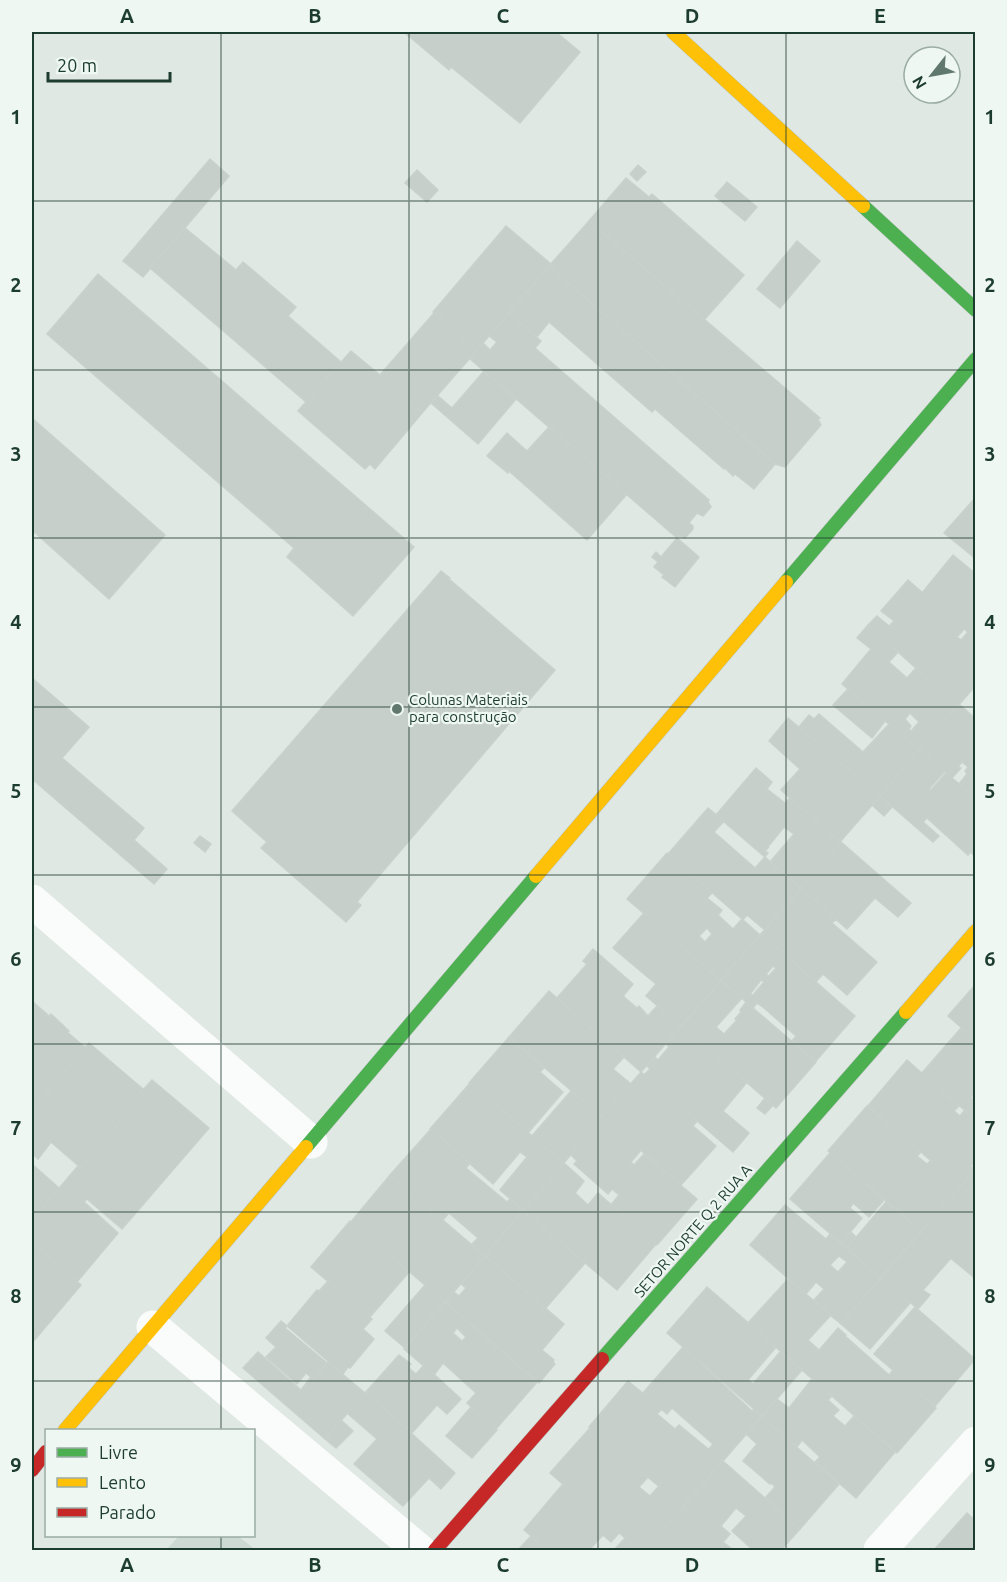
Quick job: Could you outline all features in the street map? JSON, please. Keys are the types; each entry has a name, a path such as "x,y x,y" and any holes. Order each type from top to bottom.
{"street":[{"path":"673,32 971,296"},
{"path":"67,1429 975,359"},
{"path":"32,901 311,1142"},
{"name":"SETOR NORTE Q 2 RUA A","path":"435,1551 975,931"},
{"path":"153,1327 418,1551"},
{"path":"880,1551 975,1443"},
{"path":"32,1470 45,1453"}],"shaded area":[{"path":"178,1537 239,1537 256,1550 166,1550"}],"building":[{"path":"404,32 556,32 580,52 520,123 451,67 449,70"},
{"path":"210,159 229,176 143,277 123,261"},
{"path":"638,165 646,172 637,181 630,174"},
{"path":"417,170 438,190 427,202 405,183"},
{"path":"626,178 649,197 652,194 744,275 704,320 589,221"},
{"path":"727,182 757,207 745,221 715,196"},
{"path":"589,221 820,418 818,419 821,425 785,467 775,464 549,266"},
{"path":"506,226 551,264 477,350 433,312"},
{"path":"185,228 236,270 243,262 296,307 288,316 341,362 306,402 150,268"},
{"path":"797,241 820,261 780,308 757,289"},
{"path":"549,266 775,464 754,489 735,474 733,476 724,469 655,409 652,412 549,322 537,337 509,313"},
{"path":"98,274 414,547 353,616 287,557 294,548 47,334"},
{"path":"434,313 477,350 422,413 380,378 380,375"},
{"path":"509,313 541,341 535,348 709,500 711,507 703,516 697,513 689,523 693,529 685,538 679,535 677,538 469,358 483,343 490,350 497,342 489,336"},
{"path":"351,351 422,413 375,469 370,464 365,469 298,411"},
{"path":"484,371 516,399 478,444 431,403 438,396 452,408"},
{"path":"32,418 165,535 109,599 32,530"},
{"path":"549,427 627,494 587,540 509,471 508,473 487,456 507,433 527,451"},
{"path":"976,497 976,559 944,533"},
{"path":"677,538 699,557 675,587 654,567 658,562 652,557 656,552 661,557"},
{"path":"953,555 976,574 976,639 922,593"},
{"path":"441,571 555,670 357,902 361,905 346,922 261,848 267,842 232,811"},
{"path":"908,580 964,629 957,637 961,640 968,632 976,639 976,685 958,706 868,625 877,616 889,626 894,621 881,611"},
{"path":"868,625 898,652 889,662 907,678 916,668 958,706 919,750 842,684 871,649 857,638","holes":["910,713 919,722 911,731 909,729 911,726 905,719"]},
{"path":"32,678 89,727 62,758 144,828 134,840 167,869 154,884 32,779"},
{"path":"848,689 885,721 872,738 833,705"},
{"path":"959,704 976,719 976,798 959,784 967,774 965,771 968,767 962,762 958,767 961,768 952,778 919,750"},
{"path":"819,714 863,752 889,724 919,750 880,796 799,727 809,715 814,719"},
{"path":"788,718 880,796 840,842 781,790 800,769 769,741"},
{"path":"919,750 945,771 929,789 931,790 946,773 976,798 976,857 970,852 968,855 927,818 923,822 939,836 933,842 880,796"},
{"path":"756,768 772,782 767,789 785,803 790,798 841,842 801,889 770,862 794,834 784,827 765,851 768,853 765,857 716,815"},
{"path":"880,796 892,807 884,816 872,805"},
{"path":"708,808 724,821 714,832 755,868 765,857 801,889 765,930 747,915 743,920 668,854"},
{"path":"200,836 211,844 205,852 194,843"},
{"path":"841,842 911,903 898,917 875,898 847,929 801,889"},
{"path":"667,853 712,893 707,898 722,910 718,915 733,929 742,919 760,935 721,980 627,899","holes":["707,928 712,934 705,942 699,936"]},
{"path":"801,889 837,919 832,923 877,962 847,995 823,974 816,982 761,934"},
{"path":"644,913 721,981 681,1026 646,996 656,984 613,948"},
{"path":"761,934 855,1016 816,1061 792,1041 796,1036 764,1008 757,1003 753,1008 721,980","holes":["773,966 776,968 769,976 766,974","761,980 764,982 753,995 750,994"]},
{"path":"593,949 633,984 624,997 637,1008 639,1006 648,1016 657,1006 681,1026 641,1072 557,998 587,964 583,961"},
{"path":"721,981 742,998 716,1027 724,1034 737,1020 735,1019 746,1002 816,1062 776,1108 682,1026"},
{"path":"976,984 976,1040 948,1016"},
{"path":"549,991 624,1057 613,1069 631,1084 602,1117 509,1037"},
{"path":"32,1001 49,1016 51,1014 86,1048 32,1110"},
{"path":"682,1026 747,1082 723,1111 749,1133 733,1152 644,1075 650,1069 647,1066 655,1057 658,1060 669,1047 666,1044"},
{"path":"961,1028 976,1040 976,1094 974,1093 971,1098 974,1100 976,1098 976,1120 922,1073"},
{"path":"509,1037 544,1068 540,1072 563,1092 528,1133 469,1083"},
{"path":"89,1043 144,1090 140,1093 143,1095 81,1168 51,1142 38,1159 32,1153 32,1110"},
{"path":"907,1060 959,1106 954,1111 960,1116 964,1111 976,1120 976,1161 971,1166 975,1170 960,1186 868,1106"},
{"path":"641,1072 697,1121 693,1126 716,1146 681,1185 602,1117"},
{"path":"152,1080 209,1128 122,1229 87,1199 84,1202 118,1233 77,1282 32,1242 32,1220 78,1166 81,1168 143,1095 140,1093"},
{"path":"470,1083 564,1163 523,1210 500,1190 527,1157 520,1152 493,1184 430,1129"},
{"path":"571,1091 602,1117 564,1163 532,1136"},
{"path":"765,1098 773,1105 765,1114 757,1108"},
{"path":"867,1106 921,1152 917,1156 927,1164 931,1160 960,1186 921,1231 828,1151"},
{"path":"602,1117 641,1150 631,1162 634,1165 644,1154 697,1199 657,1245 611,1205 619,1195 612,1189 608,1194 574,1164 577,1161 571,1155"},
{"path":"431,1129 470,1163 466,1168 507,1202 510,1199 523,1210 485,1256 472,1244 478,1238 449,1213 443,1220 390,1175"},
{"path":"830,1153 884,1200 869,1217 853,1203 850,1208 862,1218 841,1243 790,1199"},
{"path":"564,1163 584,1181 575,1193 588,1205 598,1193 656,1244 617,1290 523,1210"},
{"path":"32,1164 59,1188 32,1220"},
{"path":"976,1169 976,1199 960,1186"},
{"path":"390,1175 485,1256 445,1302 351,1222"},
{"path":"960,1186 976,1199 976,1249 973,1252 976,1255 976,1279 920,1233"},
{"path":"886,1202 921,1231 880,1278 847,1248"},
{"path":"785,1205 826,1239 830,1234 880,1278 841,1324 813,1301 824,1289 816,1282 806,1294 750,1245","holes":["839,1256 847,1262 838,1272 830,1265"]},
{"path":"523,1210 585,1263 545,1309 485,1256"},
{"path":"350,1221 409,1272 370,1317 311,1267"},
{"path":"851,1232 856,1237 847,1248 841,1243"},
{"path":"920,1233 951,1258 923,1290 930,1295 918,1309 881,1278"},
{"path":"32,1242 81,1285 32,1343"},
{"path":"485,1256 564,1324 542,1350 554,1360 555,1364 539,1383 445,1302 454,1292 459,1296 466,1288 461,1284"},
{"path":"881,1278 910,1303 870,1349 841,1324"},
{"path":"788,1279 831,1315 808,1340 819,1350 802,1370 748,1323"},
{"path":"328,1281 372,1319 363,1329 374,1339 343,1374 287,1326 317,1290 319,1291"},
{"path":"425,1285 445,1302 405,1348 385,1331"},
{"path":"707,1287 776,1347 748,1380 753,1384 780,1352 802,1370 762,1416 667,1333"},
{"path":"445,1302 537,1382 496,1429 467,1403 476,1393 443,1363 434,1375 404,1349","holes":["457,1328 466,1337 462,1341 453,1333"]},
{"path":"915,1307 975,1359 935,1406 874,1354"},
{"path":"281,1321 287,1326 285,1328 327,1363 313,1379 306,1373 297,1384 266,1357 276,1347 266,1338"},
{"path":"838,1328 889,1375 893,1370 936,1408 897,1453 802,1370"},
{"path":"683,1347 752,1411 754,1409 762,1416 723,1461 708,1450 713,1444 672,1408 667,1414 643,1393"},
{"path":"258,1352 301,1390 311,1377 313,1379 328,1362 365,1393 325,1439 243,1368"},
{"path":"399,1355 411,1364 410,1369 416,1374 424,1365 461,1399 447,1414 437,1405 412,1433 366,1392"},
{"path":"812,1379 832,1396 828,1400 839,1410 833,1416 845,1426 854,1416 895,1452 856,1498 815,1462 820,1457 802,1440 797,1447 762,1417 777,1399 789,1408"},
{"path":"628,1381 662,1409 657,1414 675,1429 679,1425 723,1461 683,1507 589,1427"},
{"path":"366,1392 455,1473 441,1489 429,1478 403,1506 354,1464 377,1439 347,1413"},
{"path":"471,1407 497,1430 472,1458 446,1436"},
{"path":"762,1417 839,1484 800,1529 765,1498 775,1487 772,1483 770,1484 743,1461 757,1444 746,1434"},
{"path":"341,1420 353,1431 336,1448 325,1439"},
{"path":"590,1428 648,1477 639,1487 650,1496 659,1486 683,1507 646,1550 639,1550 550,1473"},
{"path":"723,1461 800,1529 781,1550 753,1550 732,1531 746,1516 736,1508 721,1526 730,1534 723,1542 683,1507"},
{"path":"563,1484 619,1533 611,1542 603,1535 589,1550 548,1550 524,1530"},
{"path":"683,1507 723,1542 733,1550 646,1550"},
{"path":"967,1513 976,1521 976,1550 934,1550"},
{"path":"531,1536 548,1550 518,1550"},
{"path":"625,1538 639,1550 614,1550"}],"traffic: fast":[{"path":"863,206 976,310"},
{"path":"786,582 976,359"},
{"path":"306,1147 536,876"},
{"path":"602,1359 906,1012"}],"traffic: slow":[{"path":"673,32 863,206"},
{"path":"536,876 786,582"},
{"path":"906,1012 976,931"},
{"path":"66,1429 306,1147"}],"traffic: jam":[{"path":"435,1550 602,1359"},
{"path":"32,1470 45,1453"}],"place":[{"name":"Colunas Materiais para construção","path":"397,709"}]}
